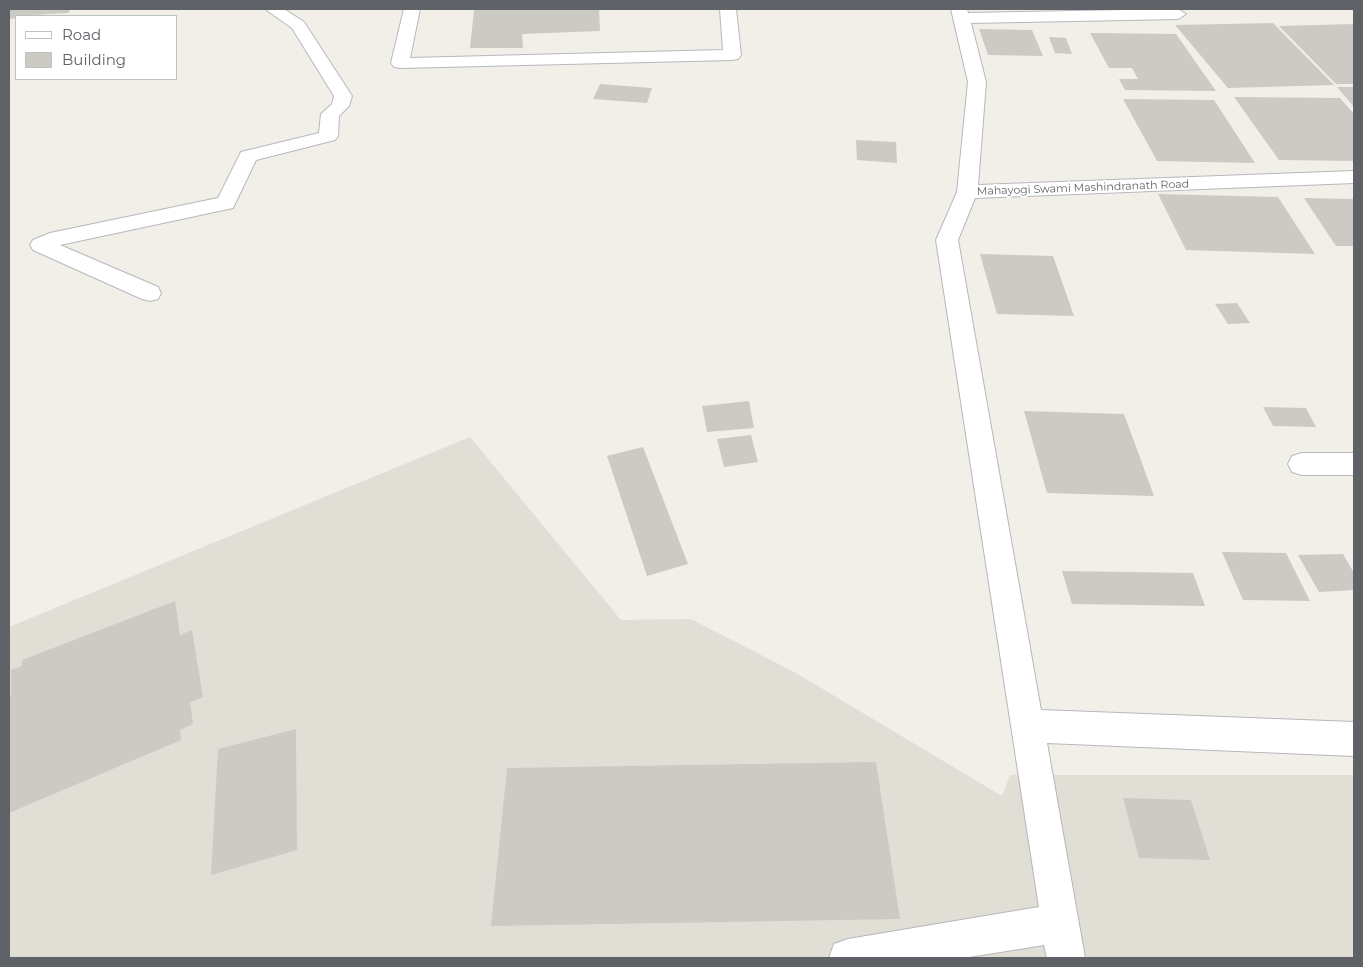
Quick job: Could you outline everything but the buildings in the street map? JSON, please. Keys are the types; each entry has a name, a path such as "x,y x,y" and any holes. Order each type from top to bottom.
{"street":[{"path":"150,293 41,245 58,238 226,203 248,156 328,136 330,114 340,106 343,96 298,25 274,9"},
{"path":"412,9 400,63 732,55 728,9"},
{"path":"961,13 1178,14"},
{"name":"Mahayogi Swami Mashindranath Road","path":"961,13 977,82 967,192 1354,177"},
{"path":"848,958 1063,941 947,240 967,192"},
{"path":"1302,464 1354,464"},
{"path":"1027,726 1354,739"}],"shaded area":[{"path":"470,437 621,620 691,619 796,673 1002,796 1010,775 1354,775 1354,958 9,958 9,627"}]}
